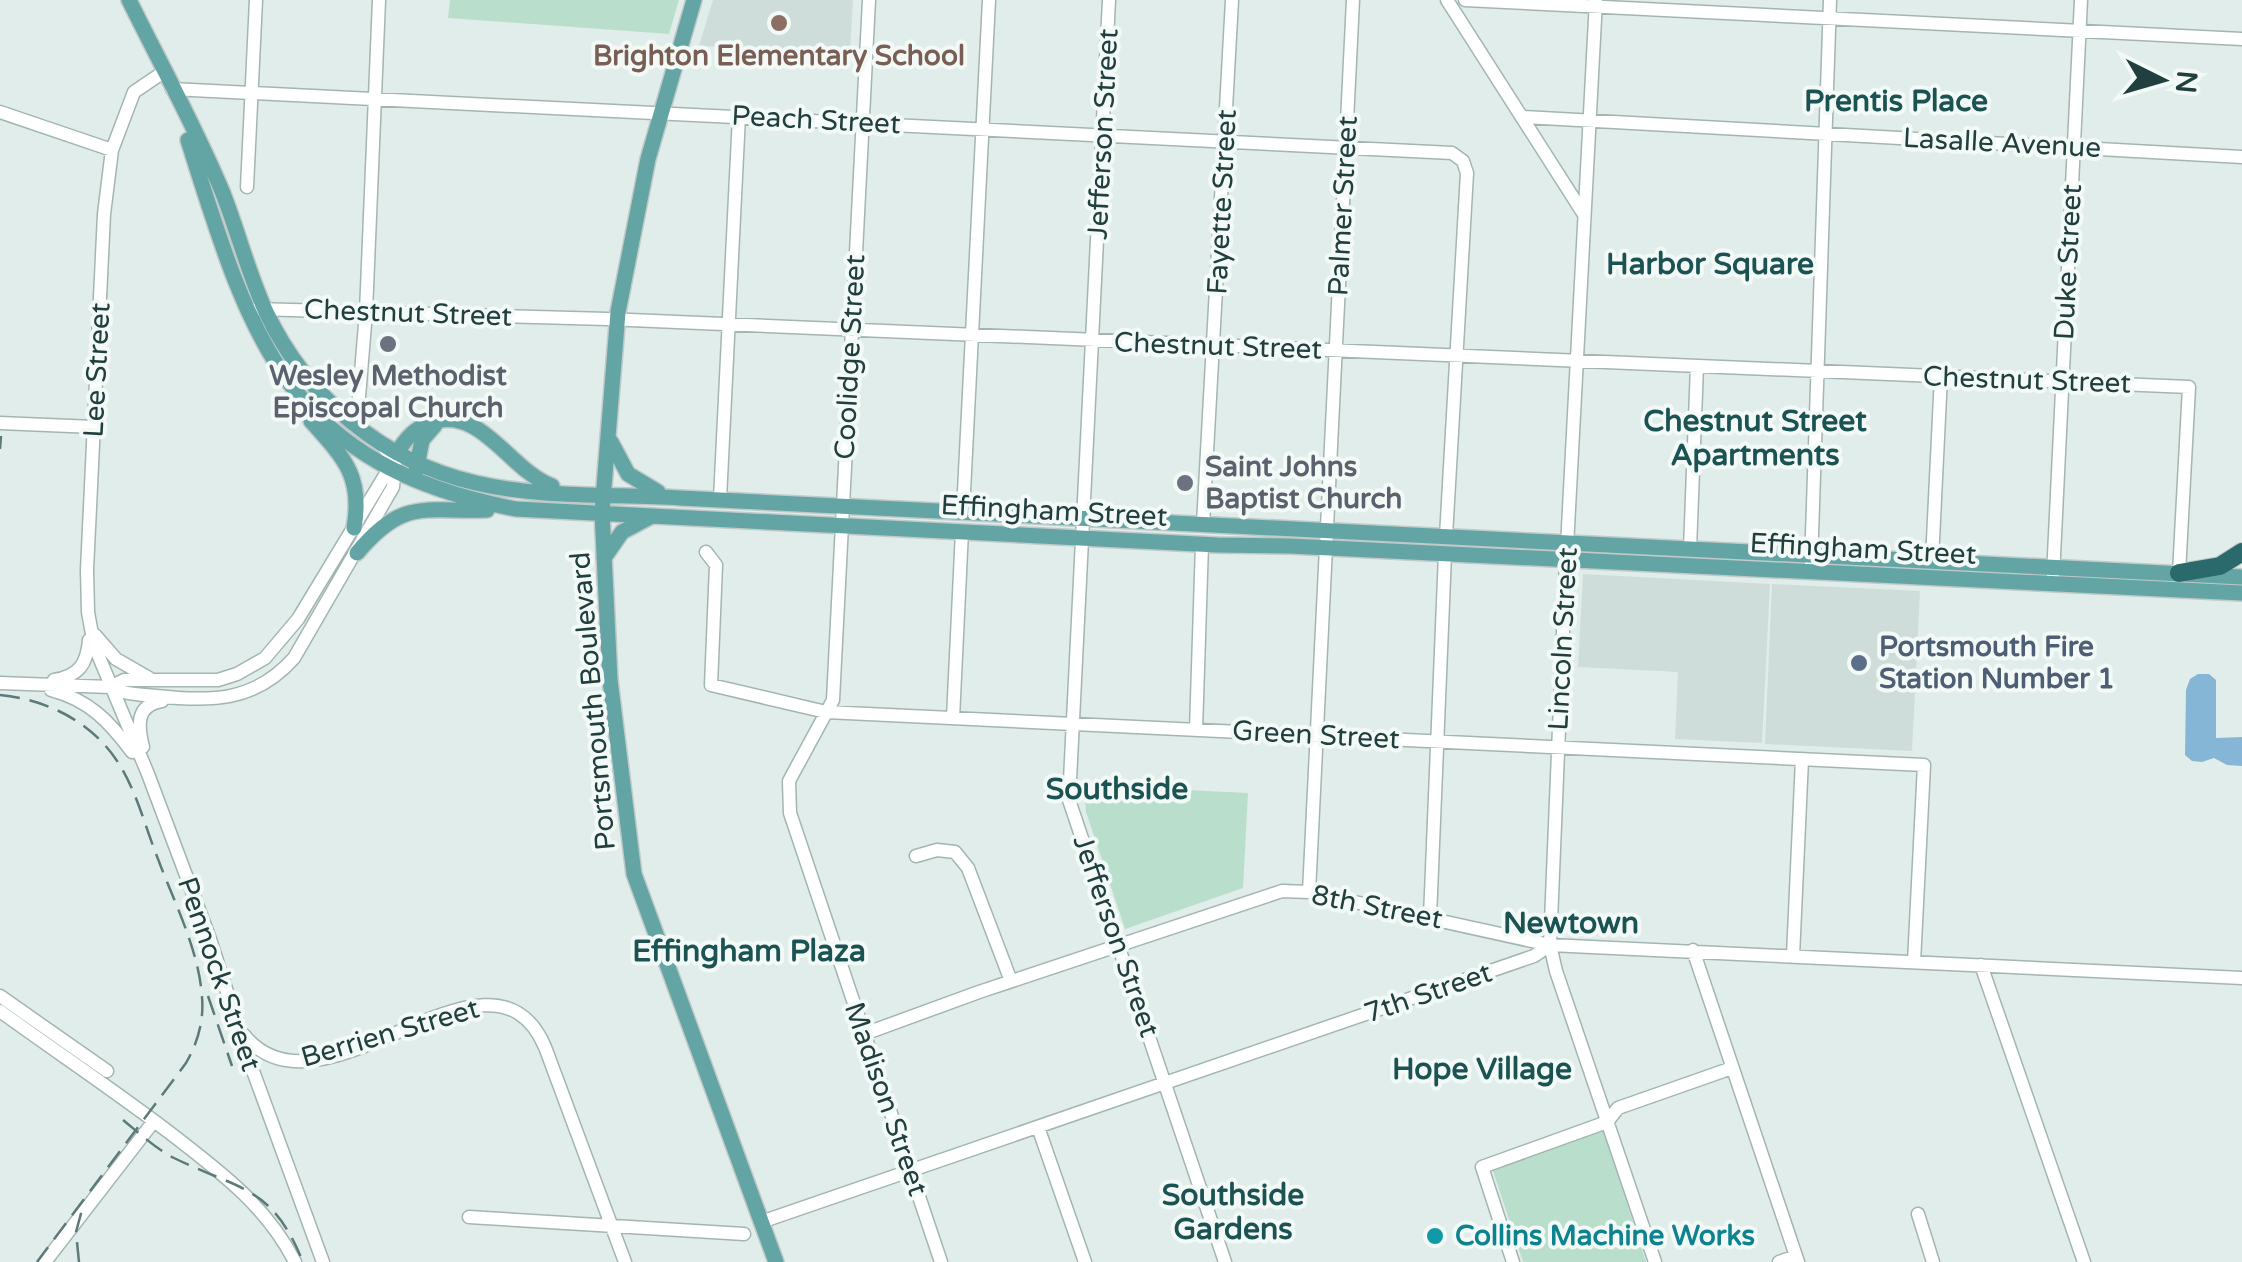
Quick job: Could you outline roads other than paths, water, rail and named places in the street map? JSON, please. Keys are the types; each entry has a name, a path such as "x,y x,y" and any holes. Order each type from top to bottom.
{"highway":[{"path":"2179,574 2220,566 2242,552"}],"main road":[{"path":"129,0 172,89"},
{"name":"Portsmouth Boulevard","path":"694,0 639,198 618,321 602,512 610,680 634,874 776,1262"},
{"name":"Effingham Street","path":"172,89 246,309 272,359 297,394 364,454 394,463 416,462 477,484 673,498 1932,560 2242,594"},
{"name":"Effingham Street","path":"172,89 220,188 264,309 308,380 346,418 374,439 394,463 423,484 466,499 516,510 1811,572 2179,574 2242,578"},
{"path":"272,359 298,405 350,470 358,499 354,528"},
{"path":"423,484 416,462 426,434 442,420"},
{"path":"394,463 414,430 442,420 470,424 533,478 578,492"},
{"path":"608,424 614,453 623,469 639,483 673,498"},
{"path":"358,553 378,529 404,513 425,509 516,510"},
{"path":"604,558 622,532 635,522 658,514"}],"street":[{"path":"246,187 256,0"},
{"path":"358,409 366,312 379,0"},
{"name":"Coolidge Street","path":"826,712 832,700 868,0"},
{"path":"963,511 988,0"},
{"name":"Jefferson Street","path":"1110,0 1069,800 1225,1262"},
{"name":"Fayette Street","path":"1204,524 1232,0"},
{"name":"Palmer Street","path":"1309,892 1353,0"},
{"path":"1447,0 1584,214"},
{"path":"1466,0 2242,40"},
{"path":"1811,572 1830,0"},
{"name":"Duke Street","path":"2053,575 2081,0"},
{"name":"Lincoln Street","path":"1596,4 1550,945 1654,1262"},
{"name":"Lee Street","path":"110,688 90,627 87,570 104,214 112,150 134,92 165,71"},
{"name":"Peach Street","path":"172,89 1452,153 1467,173 1456,356"},
{"path":"0,112 112,150"},
{"path":"720,499 739,116"},
{"name":"Lasalle Avenue","path":"1522,118 2242,158"},
{"name":"Chestnut Street","path":"246,309 852,330 2190,386 2179,574"},
{"path":"1446,536 1456,356"},
{"path":"1690,549 1697,366"},
{"path":"1932,560 1940,376"},
{"path":"0,423 94,428"},
{"path":"110,688 124,680 218,680 265,658 290,631 394,463"},
{"path":"148,774 139,732 140,716 152,702 238,696 276,677 294,658 393,488 394,463"},
{"path":"953,718 962,531"},
{"path":"1196,730 1202,544"},
{"name":"Green Street","path":"706,552 716,565 711,686 826,712 1924,765 1914,962"},
{"path":"1430,917 1445,554"},
{"path":"90,627 116,659 156,680"},
{"path":"27,684 68,678 77,672 88,653 90,627"},
{"path":"0,683 110,688 124,694 178,700"},
{"path":"27,684 72,697 98,712 148,774"},
{"name":"Pennock Street","path":"110,688 148,774 323,1262"},
{"name":"Madison Street","path":"826,712 788,781 790,813 940,1262"},
{"path":"1793,956 1802,759"},
{"path":"916,856 937,850 955,852 962,860 1011,981"},
{"name":"8th Street","path":"864,1034 1282,892 1309,892 1550,945"},
{"name":"7th Street","path":"762,1222 1534,956 1550,945 2242,978"},
{"path":"1693,950 1797,1259 1779,1262"},
{"path":"1980,965 2084,1262"},
{"path":"0,996 107,1072"},
{"name":"Berrien Street","path":"240,1028 264,1054 304,1063 475,1005 514,1010 530,1021 540,1036 625,1262"},
{"path":"0,1012 154,1121 244,1192 271,1223 295,1262"},
{"path":"1514,1262 1482,1166 1607,1122 1618,1108 1732,1068"},
{"path":"45,1262 154,1121"},
{"path":"1038,1127 1085,1262"},
{"path":"1918,1214 1932,1262"},
{"path":"469,1217 744,1234"}],"water":[{"path":"2209,674 2216,680 2216,738 2242,737 2242,766 2227,765 2214,758 2192,761 2185,755 2186,690 2190,679"}],"railway":[{"path":"0,449 1,436"},
{"path":"0,695 42,704 68,716 102,742 122,768 185,926 202,997 199,1031 186,1063 37,1262"},
{"path":"208,996 232,1066"},
{"path":"123,1120 167,1154 251,1193 266,1204 279,1218 303,1262"},
{"path":"79,1262 76,1232 83,1206"}],"place":[{"name":"Brighton Elementary School","path":"779,23"},
{"name":"Wesley Methodist Episcopal Church","path":"388,344"},
{"name":"Saint Johns Baptist Church","path":"1185,483"},
{"name":"Portsmouth Fire Station Number 1","path":"1859,663"},
{"name":"Collins Machine Works","path":"1435,1236"}],"district":[{"name":"Prentis Place","path":"1896,101"},
{"name":"Harbor Square","path":"1710,264"},
{"name":"Chestnut Street Apartments","path":"1755,438"},
{"name":"Southside","path":"1117,789"},
{"name":"Newtown","path":"1571,923"},
{"name":"Effingham Plaza","path":"749,951"},
{"name":"Hope Village","path":"1482,1069"},
{"name":"Southside Gardens","path":"1233,1212"}]}
